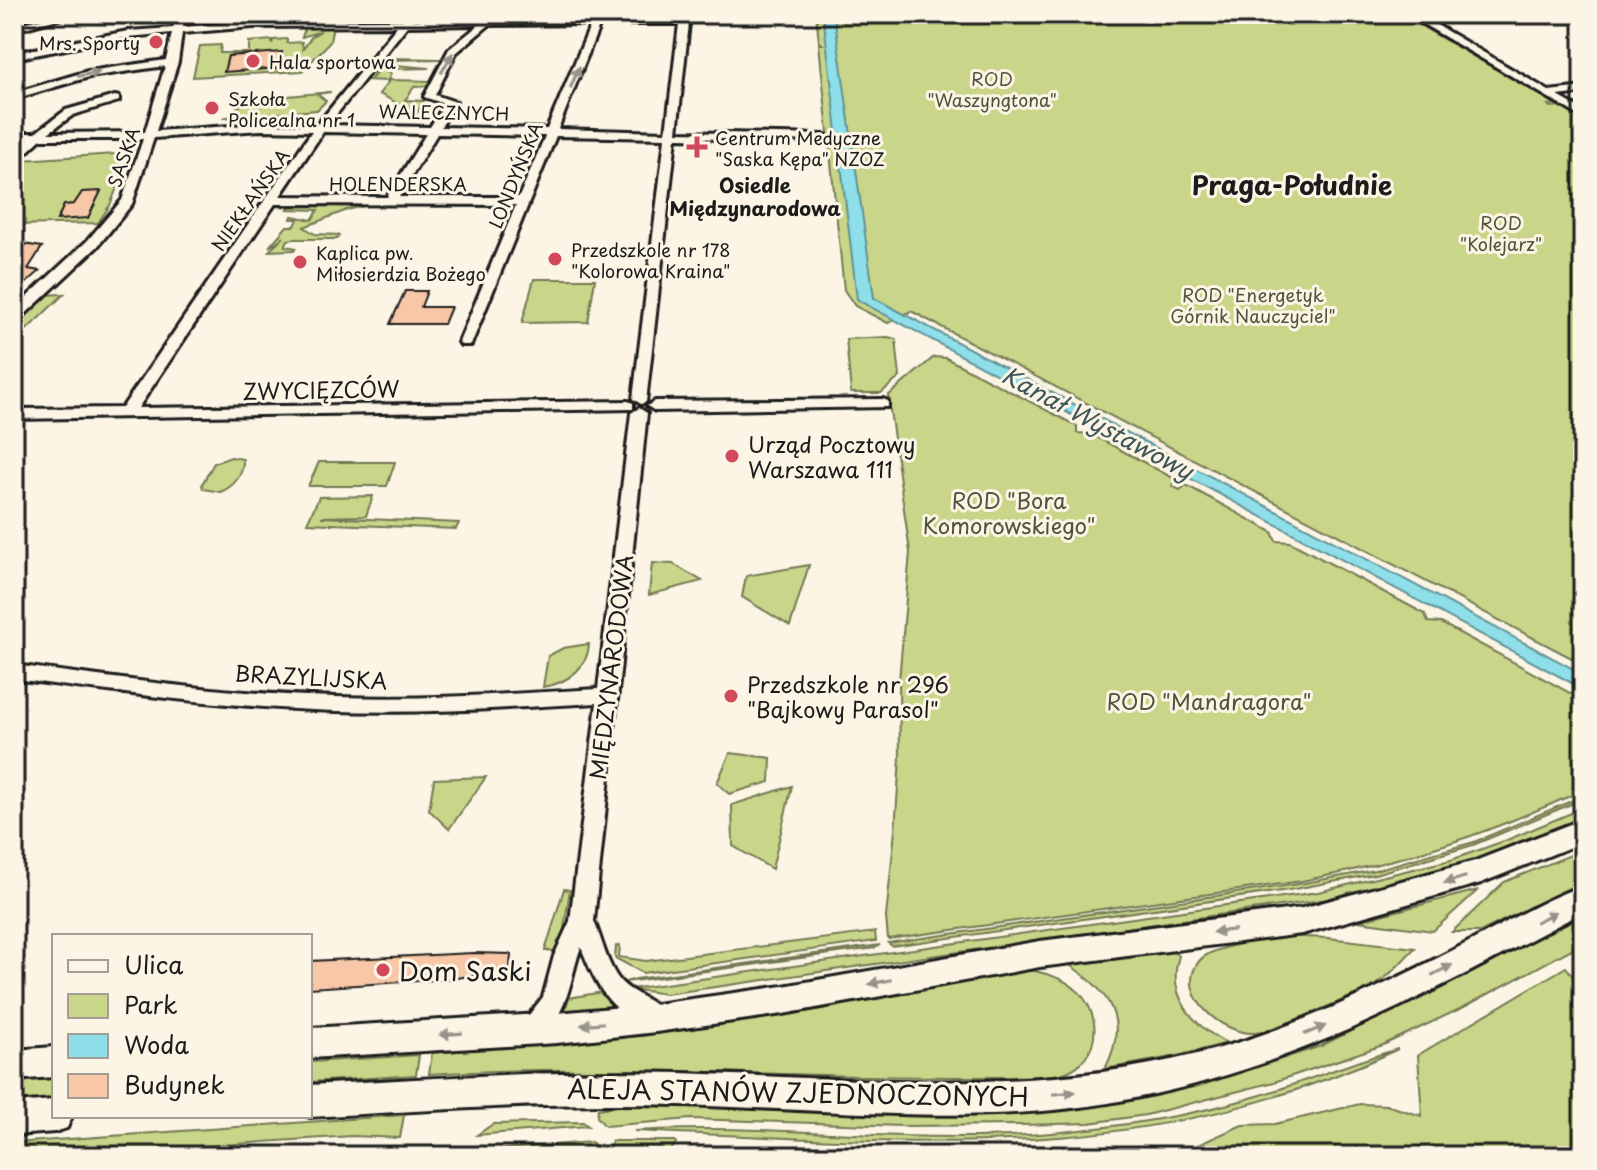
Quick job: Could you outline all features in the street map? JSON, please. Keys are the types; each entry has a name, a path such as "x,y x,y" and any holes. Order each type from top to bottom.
{"main road":[{"path":"312,1043 529,1030 656,1018 783,1000 1040,954 1302,921 1481,871 1583,830"},
{"name":"ALEJA STANÓW ZJEDNOCZONYCH","path":"312,1101 595,1088 947,1099 1035,1096 1102,1088 1199,1068 1298,1037 1375,1004 1583,898"},
{"path":"14,1065 52,1062"},
{"path":"14,1119 52,1116"}],"street":[{"path":"14,28 71,14"},
{"name":"SASKA","path":"14,317 92,244 123,208 173,62 181,14"},
{"path":"1411,14 1583,115"},
{"path":"14,56 104,37 179,28 410,18 597,21 684,17"},
{"name":"MIĘDZYNARODOWA","path":"529,1030 546,1013 557,995 566,957 582,921 684,17"},
{"name":"NIEKŁAŃSKA","path":"126,414 320,128 410,18"},
{"path":"391,200 451,101 429,96 456,46 480,32 487,21"},
{"name":"LONDYŃSKA","path":"466,342 597,21"},
{"path":"14,96 88,74 173,62"},
{"path":"1549,94 1583,90"},
{"path":"14,161 62,114 115,99"},
{"name":"WALECZNYCH","path":"14,136 150,135 260,127 825,138"},
{"name":"HOLENDERSKA","path":"271,200 525,201"},
{"name":"ZWYCIĘZCÓW","path":"14,414 883,404"},
{"name":"BRAZYLIJSKA","path":"14,672 127,687 312,703 390,705 606,696"},
{"name":"MIĘDZYNARODOWA","path":"582,921 610,989 628,1004 656,1018"}],"green space":[{"path":"816,14 1390,14 1399,19 1407,18 1556,104 1548,105 1550,107 1560,106 1583,120 1583,664 911,311 888,323 855,306 844,290 819,44 822,44 819,42"},
{"path":"333,25 330,42 302,71 193,77 200,46 221,45 220,53 249,53 249,42 272,40 272,44 273,40 287,39 287,43 302,42 303,49 312,36 321,31 302,37 305,28 301,26"},
{"path":"384,58 443,59 386,60 371,79 385,64 429,68 390,69 387,72 391,74 388,80 432,81 428,86 414,87 405,100 424,101 417,113 379,94 389,81 365,80"},
{"path":"331,92 317,94 326,101 317,110 222,118 242,114 237,107 255,99"},
{"path":"131,153 110,205 98,223 14,225 14,168 21,160"},
{"path":"291,205 368,205 304,227 315,234 339,235 337,239 288,240 285,246 296,248 294,250 269,251 284,237 269,247 287,226 295,226 298,219 291,219 292,216 312,220 318,210 288,209"},
{"path":"534,279 595,279 588,322 522,323"},
{"path":"64,294 14,342 14,324 45,295"},
{"path":"846,339 896,339 900,377 881,393 851,393"},
{"name":"ROD \"Mandragora\"","path":"934,357 946,358 1077,426 1077,433 1091,434 1175,479 1172,486 1180,490 1186,485 1272,532 1276,541 1290,542 1425,614 1428,622 1441,623 1583,700 1583,790 1446,844 1340,873 1302,881 888,939 886,917 900,758 899,681 910,552 888,396"},
{"path":"231,457 243,459 242,470 234,483 220,492 203,489 202,484 214,463"},
{"path":"319,462 395,462 387,486 308,486"},
{"path":"373,496 366,516 321,517 459,523 456,529 307,523 319,497"},
{"path":"652,563 673,564 702,581 649,595"},
{"path":"809,565 790,626 742,597 746,576"},
{"path":"589,644 585,660 574,673 560,682 543,687 548,656 563,648"},
{"path":"730,753 771,758 770,782 729,794 717,783"},
{"path":"486,777 449,829 429,810 434,779"},
{"path":"792,786 772,869 733,846 732,805"},
{"path":"1583,796 1583,799 1473,845 1375,874 1289,890 892,946 888,943 1305,883 1375,870 1474,842"},
{"path":"1583,808 1583,817 1473,863 1336,898 666,994 630,989 1318,892 1451,860"},
{"path":"1583,850 1583,881 1480,932 1452,932 1504,882"},
{"path":"564,889 570,890 561,948 545,951"},
{"path":"1478,890 1433,931 1358,921"},
{"path":"1583,915 1583,943 1464,1007 1383,1045 1274,1082 1146,1115 1089,1123 903,1126 691,1119 605,1126 597,1117 598,1109 647,1102 1074,1106 1199,1086 1321,1046"},
{"path":"875,932 876,941 643,973 615,958 616,946 620,945 619,957 646,961"},
{"path":"1281,936 1415,948 1381,982 1264,1031 1242,1032 1216,1020 1197,999 1192,986 1193,973 1200,960 1215,951"},
{"path":"880,945 875,948 625,982 636,979"},
{"path":"1170,950 1179,956 1176,984 1185,1008 1203,1028 1227,1043 1105,1069 1116,1036 1112,1009 1095,985 1068,964"},
{"path":"1566,967 1583,990 1583,1156 1131,1156 1189,1149 1242,1125 1275,1124 1360,1104 1386,1105 1422,1116 1418,1055"},
{"path":"1030,970 1066,982 1090,1008 1094,1031 1089,1053 1082,1062 1060,1074 916,1077 593,1070 429,1074 432,1053 642,1036 798,1013"},
{"path":"602,992 617,1009 564,1013 569,998"},
{"path":"1398,1049 1303,1088 1209,1114 1116,1131 1022,1140 928,1142 634,1131 738,1129 948,1137 1052,1133 1210,1109 1278,1090"},
{"path":"419,1055 416,1075 312,1082 312,1062"},
{"path":"52,1078 52,1100 14,1102 14,1081"},
{"path":"404,1115 400,1138 352,1136 61,1156 14,1156 14,1143"},
{"path":"583,1122 588,1126 477,1135 493,1124"},
{"path":"612,1141 676,1143 667,1156 604,1156"},
{"path":"591,1142 597,1147 595,1156 461,1156 464,1152"}],"water":[{"name":"Kanał Wystawowy","path":"823,14 834,14 874,298 1583,674 1583,689 857,299"}],"building":[{"name":"Hala sportowa","path":"282,52 280,68 224,72 228,56"},
{"path":"101,191 88,218 57,220 64,205 74,204 82,192"},
{"path":"24,244 42,247 28,269 40,271 14,294 14,248"},
{"path":"405,291 427,291 421,307 451,307 444,324 390,324"},
{"name":"Dom Saski","path":"511,954 510,969 451,979 312,988 312,961"}],"place":[{"name":"Mrs. Sporty","path":"156,42"},
{"name":"Hala sportowa","path":"253,61"},
{"name":"Szkoła Policealna nr 1","path":"212,108"},
{"name":"Centrum Medyczne \"Saska Kępa\" NZOZ","path":"697,147"},
{"name":"Przedszkole nr 178 \"Kolorowa Kraina\"","path":"555,259"},
{"name":"Kaplica pw. Miłosierdzia Bożego","path":"300,262"},
{"name":"Urząd Pocztowy Warszawa 111","path":"732,456"},
{"name":"Przedszkole nr 296 \"Bajkowy Parasol\"","path":"731,696"},
{"name":"Dom Saski","path":"383,970"}],"district":[{"name":"Praga-Południe","path":"1292,184"},
{"name":"Osiedle Międzynarodowa","path":"755,196"}],"park label":[{"name":"ROD \"Waszyngtona\"","path":"992,88"},
{"name":"ROD \"Kolejarz\"","path":"1501,232"},
{"name":"ROD \"Energetyk Górnik Nauczyciel\"","path":"1253,304"},
{"name":"ROD \"Bora Komorowskiego\"","path":"1009,512"}]}
